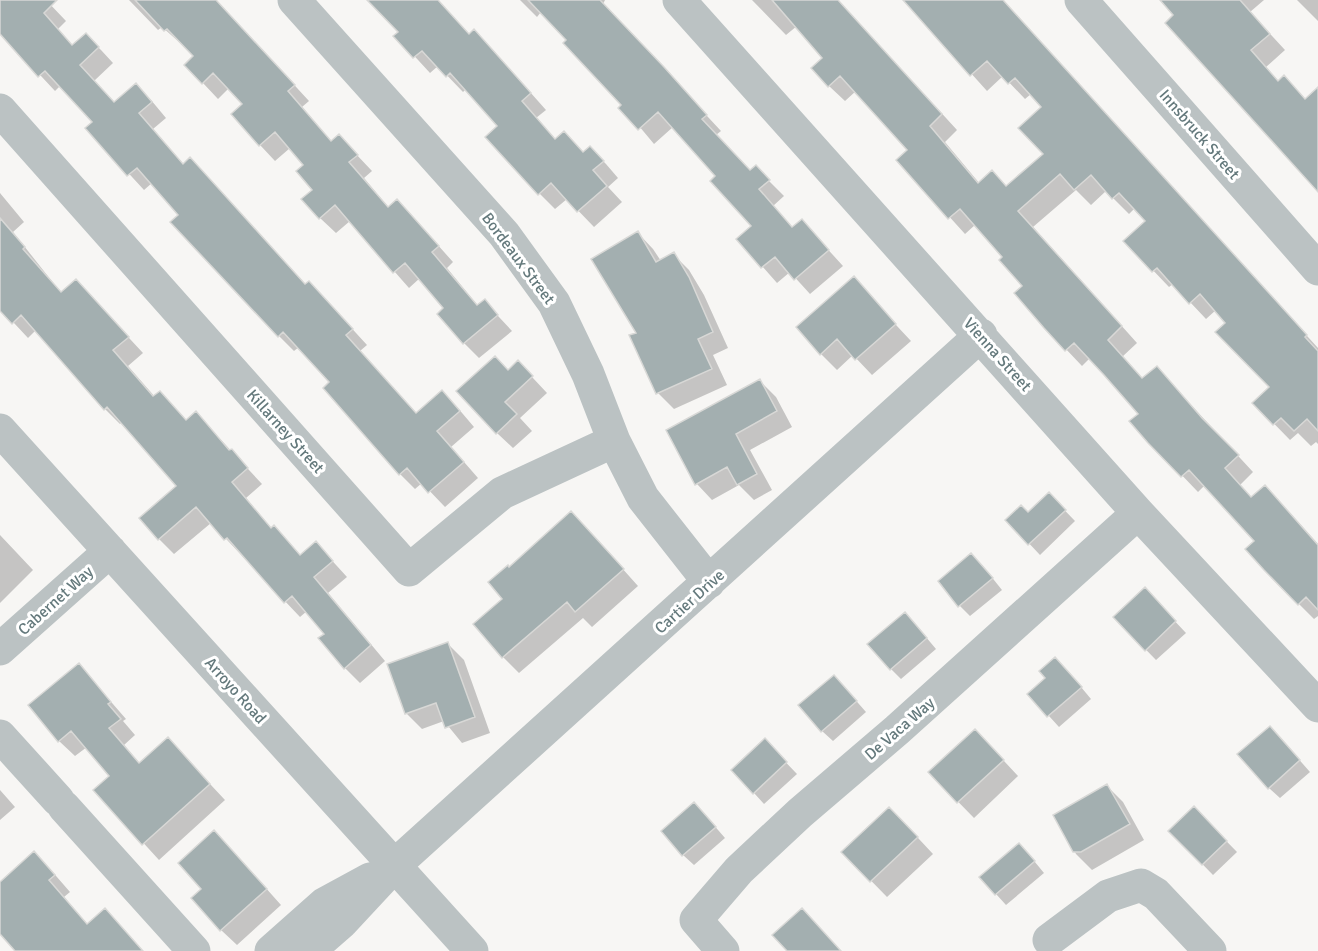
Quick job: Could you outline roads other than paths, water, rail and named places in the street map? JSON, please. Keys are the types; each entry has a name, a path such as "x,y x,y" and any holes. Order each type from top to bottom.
{"street":[{"name":"Bordeaux Street","path":"294,0 504,234 554,303 588,374 614,441 643,498 709,582"},
{"name":"Vienna Street","path":"679,0 1138,513 1318,706"},
{"name":"Innsbruck Street","path":"1081,0 1318,269"},
{"name":"Killarney Street","path":"0,110 409,570 502,493 614,441"},
{"name":"Cartier Drive","path":"395,865 981,335"},
{"name":"Arroyo Road","path":"0,430 472,951"},
{"name":"De Vaca Way","path":"723,951 696,920 739,870 800,813 897,730 1138,513"},
{"name":"Cabernet Way","path":"0,649 110,551"},
{"path":"0,736 194,951"},
{"path":"271,951 324,904 395,865"},
{"path":"309,951 342,922 395,865"},
{"path":"1049,940 1108,896 1141,885 1156,894 1210,951"}]}
